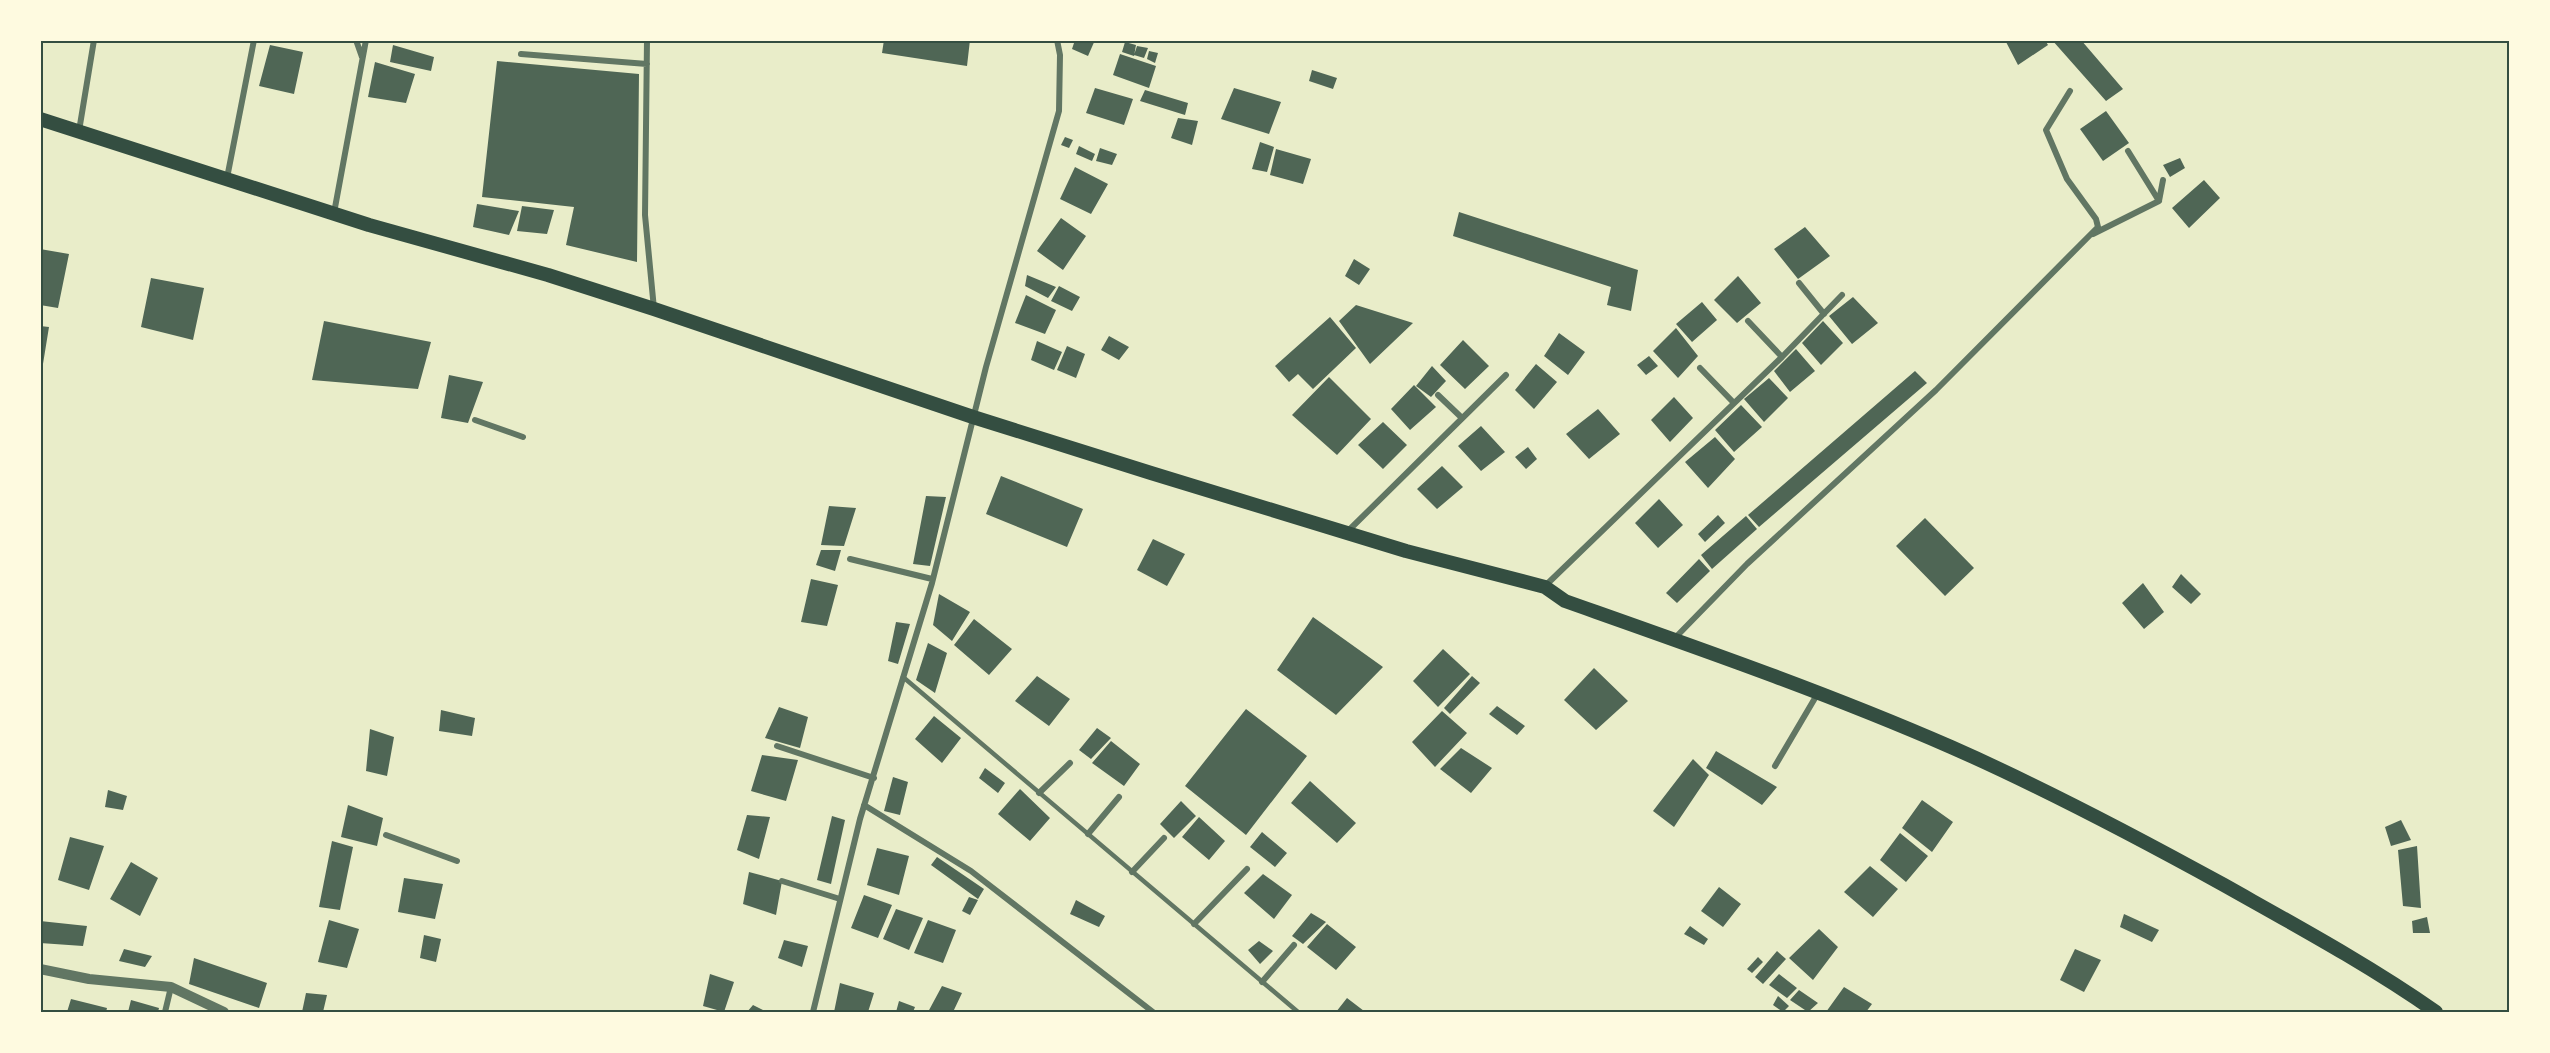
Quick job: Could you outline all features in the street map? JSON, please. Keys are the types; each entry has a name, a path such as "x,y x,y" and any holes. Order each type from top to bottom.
{"main road":[{"path":"40,119 334,213 654,309 973,417 1406,551 1545,586 1565,601 1818,692 1953,748 2163,853 2311,935 2436,1012"}],"street":[{"path":"78,131 94,40"},
{"path":"226,179 254,40"},
{"path":"356,40 363,58"},
{"path":"334,213 366,40"},
{"path":"647,40 645,215 654,309"},
{"path":"813,1012 864,805 932,579 1010,279 1059,111 1060,55 1057,40"},
{"path":"521,54 647,64"},
{"path":"1674,639 1747,564 1936,390 2098,227 2097,219 2067,179 2046,130 2070,91"},
{"path":"2128,151 2159,201"},
{"path":"2159,201 2163,180"},
{"path":"2087,237 2159,201"},
{"path":"1799,284 1824,314"},
{"path":"1545,586 1782,357 1842,295"},
{"path":"1748,321 1782,357"},
{"path":"1700,368 1733,402"},
{"path":"1347,532 1506,375"},
{"path":"1438,395 1462,418"},
{"path":"475,420 523,437"},
{"path":"850,560 932,579"},
{"path":"1774,766 1818,692"},
{"path":"777,746 873,778"},
{"path":"1039,793 1070,764"},
{"path":"1088,834 1119,797"},
{"path":"864,805 971,871 1153,1012"},
{"path":"386,835 457,861"},
{"path":"1132,872 1164,838"},
{"path":"1194,924 1247,869"},
{"path":"782,882 840,899"},
{"path":"1262,982 1294,945"},
{"path":"40,969 89,979 171,987 224,1012"},
{"path":"165,1012 171,987"}],"lane":[{"path":"903,677 1298,1012"}],"building":[{"path":"884,40 970,40 967,66 882,53"},
{"path":"1075,40 1095,40 1088,56 1072,49"},
{"path":"2005,40 2045,40 2048,45 2018,65"},
{"path":"2052,40 2081,40 2123,89 2106,101"},
{"path":"1125,42 1136,45 1134,56 1122,52"},
{"path":"270,45 303,52 294,94 259,86"},
{"path":"393,45 434,57 431,71 390,62"},
{"path":"1137,46 1148,48 1144,58 1134,55"},
{"path":"1149,51 1158,53 1155,63 1147,59"},
{"path":"1120,54 1156,66 1149,88 1113,75"},
{"path":"497,61 639,74 637,262 566,245 574,207 482,197"},
{"path":"375,62 415,74 406,103 368,97"},
{"path":"1312,70 1337,78 1333,89 1309,81"},
{"path":"1095,88 1133,99 1124,125 1086,113"},
{"path":"1234,88 1281,102 1269,134 1221,119"},
{"path":"1145,90 1188,103 1185,115 1140,101"},
{"path":"2106,111 2129,143 2103,161 2080,129"},
{"path":"1178,118 1198,121 1192,145 1171,138"},
{"path":"1065,137 1073,140 1069,148 1061,145"},
{"path":"1260,142 1274,147 1267,172 1252,169"},
{"path":"1079,146 1095,154 1092,161 1076,154"},
{"path":"1100,148 1117,154 1112,165 1096,161"},
{"path":"1276,149 1311,159 1303,184 1270,175"},
{"path":"2180,158 2185,168 2170,177 2163,165"},
{"path":"1075,167 1108,184 1091,214 1060,199"},
{"path":"2204,180 2220,198 2189,228 2172,208"},
{"path":"477,204 519,211 509,235 473,227"},
{"path":"522,206 554,210 547,234 517,231"},
{"path":"1459,212 1638,270 1631,311 1607,305 1611,287 1453,236"},
{"path":"1061,218 1086,236 1063,270 1037,251"},
{"path":"1805,227 1830,256 1798,279 1774,249"},
{"path":"40,249 69,254 58,308 40,305"},
{"path":"1354,259 1370,269 1359,285 1345,276"},
{"path":"1027,275 1056,287 1048,298 1025,286"},
{"path":"1738,276 1761,303 1737,323 1714,300"},
{"path":"151,278 204,288 193,340 141,327"},
{"path":"1059,286 1080,297 1072,311 1051,301"},
{"path":"1026,295 1056,310 1045,334 1015,323"},
{"path":"1853,297 1878,323 1852,344 1829,316"},
{"path":"1702,302 1717,320 1692,342 1676,324"},
{"path":"1356,305 1413,323 1370,364 1339,321"},
{"path":"1330,317 1356,348 1313,389 1298,374 1289,382 1275,366"},
{"path":"324,321 431,342 418,389 312,380"},
{"path":"1823,321 1843,343 1821,365 1802,343"},
{"path":"40,326 49,327 42,370 40,369"},
{"path":"1676,328 1698,356 1678,378 1653,351"},
{"path":"1559,333 1585,352 1568,375 1544,356"},
{"path":"1109,336 1129,347 1119,360 1101,350"},
{"path":"1463,340 1489,366 1465,389 1440,365"},
{"path":"1037,341 1062,352 1054,370 1031,360"},
{"path":"1067,346 1085,354 1076,378 1057,370"},
{"path":"1796,349 1815,371 1790,392 1774,371"},
{"path":"1649,356 1658,366 1646,375 1637,365"},
{"path":"1536,364 1557,382 1534,409 1515,390"},
{"path":"1432,366 1446,381 1431,397 1416,386"},
{"path":"1915,371 1927,383 1759,527 1748,515"},
{"path":"449,375 483,382 468,423 441,418"},
{"path":"1329,377 1371,419 1337,455 1292,415"},
{"path":"1769,378 1788,398 1764,422 1744,399"},
{"path":"1414,385 1436,407 1410,430 1391,409"},
{"path":"1674,397 1693,418 1670,442 1651,420"},
{"path":"1741,405 1762,427 1734,452 1715,430"},
{"path":"1598,409 1620,434 1589,459 1566,434"},
{"path":"1383,422 1407,445 1383,469 1358,445"},
{"path":"1481,426 1505,452 1481,471 1458,446"},
{"path":"1715,437 1735,459 1708,488 1685,462"},
{"path":"1528,447 1537,459 1526,469 1515,457"},
{"path":"1442,466 1463,487 1437,509 1417,489"},
{"path":"1001,476 1083,509 1067,547 986,514"},
{"path":"926,496 946,497 930,566 913,564"},
{"path":"1659,499 1683,525 1658,548 1635,523"},
{"path":"829,506 856,508 844,546 821,545"},
{"path":"1718,515 1725,523 1705,542 1698,534"},
{"path":"1746,516 1757,529 1712,569 1701,555"},
{"path":"1925,518 1974,568 1945,596 1896,546"},
{"path":"1153,539 1185,554 1167,586 1137,570"},
{"path":"821,550 841,550 835,571 816,565"},
{"path":"1699,559 1710,571 1677,603 1666,593"},
{"path":"2181,574 2201,594 2191,604 2172,587"},
{"path":"811,579 838,585 827,626 801,622"},
{"path":"2143,583 2164,612 2144,629 2122,603"},
{"path":"939,594 970,612 952,641 933,625"},
{"path":"1313,617 1383,667 1336,715 1277,670"},
{"path":"974,619 1012,649 989,675 954,645"},
{"path":"896,622 910,624 898,664 888,661"},
{"path":"928,643 947,653 935,693 916,680"},
{"path":"1443,649 1470,674 1438,707 1413,681"},
{"path":"1594,668 1628,701 1596,730 1564,700"},
{"path":"1037,676 1070,699 1049,726 1015,701"},
{"path":"1472,676 1480,683 1450,714 1444,708"},
{"path":"1497,706 1525,726 1517,735 1489,714"},
{"path":"779,707 808,717 800,748 765,738"},
{"path":"1246,709 1307,756 1246,835 1185,786"},
{"path":"441,710 475,718 472,736 439,731"},
{"path":"1442,711 1467,733 1435,767 1412,742"},
{"path":"934,716 961,738 942,763 915,739"},
{"path":"1097,728 1111,738 1091,759 1079,750"},
{"path":"370,729 394,737 387,776 366,771"},
{"path":"1111,741 1140,764 1124,786 1092,763"},
{"path":"1461,748 1492,768 1471,793 1440,769"},
{"path":"1716,751 1777,787 1762,805 1706,768"},
{"path":"762,755 798,760 786,801 751,791"},
{"path":"1693,759 1709,775 1674,827 1653,811"},
{"path":"985,768 1005,783 998,793 979,778"},
{"path":"893,777 908,782 900,815 884,811"},
{"path":"1310,781 1356,823 1337,843 1291,803"},
{"path":"1020,789 1050,818 1030,841 998,814"},
{"path":"108,790 127,796 123,810 105,807"},
{"path":"1922,800 1953,822 1932,852 1902,828"},
{"path":"1181,801 1196,816 1174,838 1160,824"},
{"path":"348,805 383,818 377,846 341,837"},
{"path":"747,815 770,817 759,859 737,850"},
{"path":"832,816 845,820 831,884 817,880"},
{"path":"1199,817 1225,841 1209,860 1182,837"},
{"path":"2401,820 2411,840 2391,846 2385,827"},
{"path":"1262,832 1287,853 1275,867 1250,847"},
{"path":"1900,833 1928,856 1906,882 1880,860"},
{"path":"70,837 104,846 89,890 58,880"},
{"path":"332,841 353,847 340,910 319,907"},
{"path":"2417,846 2421,908 2403,906 2398,850"},
{"path":"877,848 909,856 899,895 867,885"},
{"path":"937,857 984,889 978,899 931,865"},
{"path":"131,862 158,878 140,916 110,899"},
{"path":"1870,866 1898,889 1873,917 1844,892"},
{"path":"749,872 782,881 776,915 743,904"},
{"path":"1263,874 1292,895 1274,919 1244,893"},
{"path":"404,878 443,884 435,919 398,912"},
{"path":"1719,887 1741,904 1723,927 1701,911"},
{"path":"864,895 892,905 878,938 851,928"},
{"path":"969,897 978,900 970,915 962,911"},
{"path":"1076,900 1105,916 1099,927 1070,914"},
{"path":"896,909 923,918 909,950 883,939"},
{"path":"1311,913 1326,922 1303,944 1292,936"},
{"path":"2124,914 2159,930 2152,942 2120,927"},
{"path":"2427,917 2430,933 2413,933 2412,921"},
{"path":"329,920 359,929 347,968 318,962"},
{"path":"928,920 956,930 943,963 914,953"},
{"path":"40,921 87,926 83,946 40,943"},
{"path":"1327,924 1356,947 1336,970 1307,947"},
{"path":"1690,926 1708,939 1704,945 1684,934"},
{"path":"1819,929 1838,947 1813,980 1789,958"},
{"path":"424,935 441,939 436,962 420,958"},
{"path":"784,940 808,946 802,967 778,958"},
{"path":"1259,941 1273,951 1260,964 1248,950"},
{"path":"124,949 152,956 145,967 119,961"},
{"path":"2075,949 2101,960 2084,992 2060,980"},
{"path":"1777,951 1786,959 1763,984 1755,977"},
{"path":"1758,957 1763,962 1752,973 1747,969"},
{"path":"194,958 267,983 259,1008 189,984"},
{"path":"710,974 734,982 724,1012 703,1006"},
{"path":"1779,974 1797,988 1787,998 1769,985"},
{"path":"840,983 874,993 868,1012 834,1012"},
{"path":"942,986 962,993 953,1012 928,1012"},
{"path":"1844,987 1872,1004 1866,1012 1826,1012"},
{"path":"1799,990 1818,1003 1808,1012 1790,1000"},
{"path":"306,993 327,995 323,1012 302,1012"},
{"path":"1778,996 1789,1006 1783,1012 1773,1005"},
{"path":"1347,998 1364,1011 1336,1012"},
{"path":"71,999 107,1008 106,1012 67,1012"},
{"path":"131,1000 159,1008 158,1012 128,1012"},
{"path":"899,1001 915,1007 913,1012 896,1012"},
{"path":"753,1005 767,1012 747,1012"}]}
